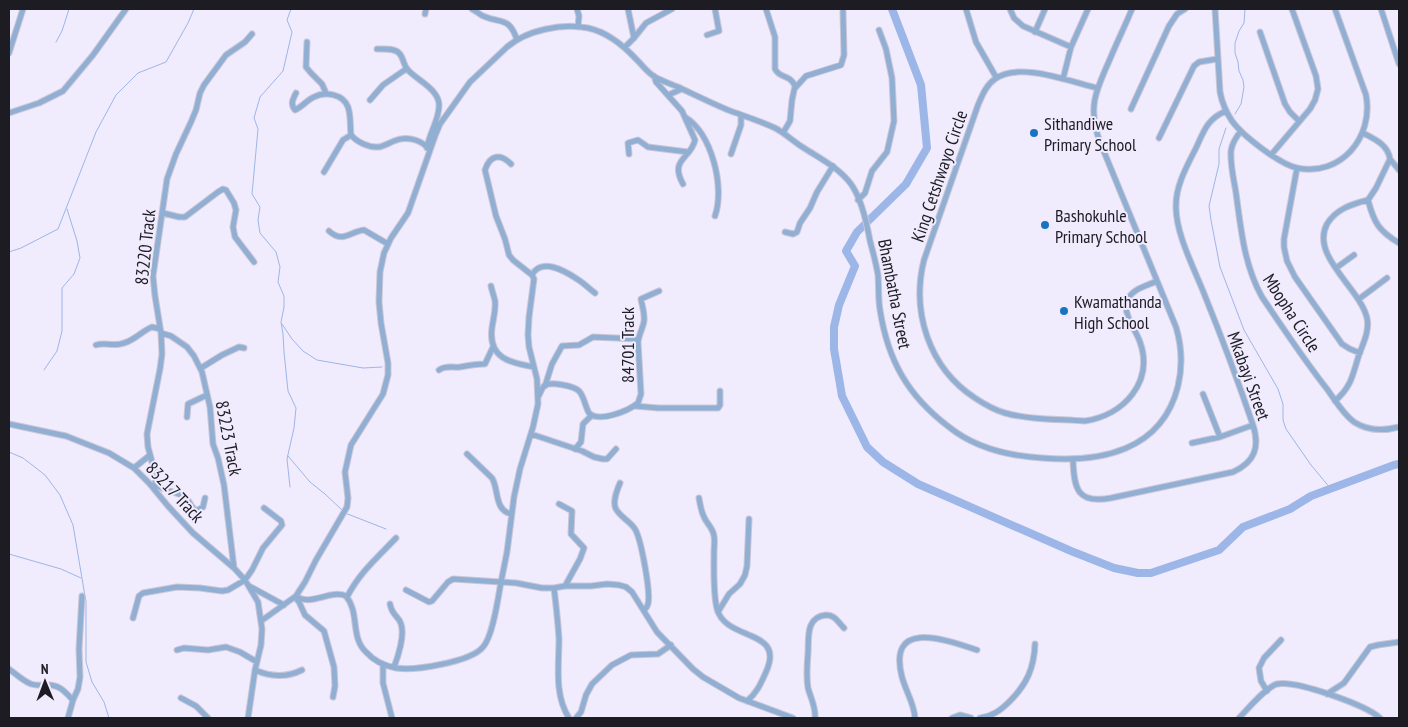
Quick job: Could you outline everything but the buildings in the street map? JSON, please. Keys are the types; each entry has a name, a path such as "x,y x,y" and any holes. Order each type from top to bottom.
{"street":[{"path":"9,53 23,9"},
{"path":"9,113 39,103 64,91 126,9"},
{"path":"472,9 483,16 507,23 517,40"},
{"path":"577,9 579,16 578,27"},
{"path":"628,9 634,38"},
{"path":"625,47 646,22 672,9"},
{"path":"706,35 719,30 715,9"},
{"path":"766,9 775,36 775,69 778,74 791,79 795,88"},
{"path":"966,9 976,42 996,77 1010,72 1022,71 1097,88"},
{"path":"1010,9 1018,22 1023,26 1071,47"},
{"path":"1035,32 1045,9"},
{"path":"1063,79 1071,47 1088,9"},
{"name":"Bhambatha Street","path":"654,76 767,124 833,166 851,184 864,215 868,231 876,268 880,307 886,337 894,362 914,394 950,428 978,444 1015,456 1073,460 1104,456 1129,447 1147,436 1157,426 1172,404 1181,373 1181,349 1176,327 1096,132 1094,122 1097,88 1132,9"},
{"path":"1131,109 1169,26 1177,14 1185,9"},
{"path":"1214,9 1220,92 1230,119 1271,155 1283,163 1297,168 1319,168 1339,161 1352,150 1363,133 1368,117 1366,95 1335,9"},
{"path":"1271,155 1313,104 1318,84 1292,9"},
{"path":"1381,9 1399,64"},
{"path":"783,133 790,121 795,88 806,76 840,66 842,63 844,55 843,11"},
{"path":"261,621 296,596 324,545 346,512 348,498 345,472 351,444 383,394 387,382 389,368 381,323 379,292 382,261 388,244 408,213 437,130 463,90 475,76 507,47 527,35 548,29 578,27 594,30 625,47 654,76 656,82 678,106 685,117 695,140 679,166 679,174 683,184"},
{"path":"857,198 865,193 872,172 886,152 894,121 892,78 886,49 879,30"},
{"path":"1260,32 1287,107 1299,121"},
{"name":"83220 Track","path":"154,487 155,473 147,434 162,354 161,331 154,296 153,276 165,189 176,154 191,122 202,89 226,55 245,42 252,34"},
{"path":"308,42 306,67 322,84 326,93"},
{"path":"377,48 390,49 398,53 402,57 406,69 430,88 438,100 438,113 427,147 428,159"},
{"path":"1159,138 1194,66 1203,61 1217,58"},
{"path":"370,100 383,85 406,69"},
{"name":"King Cetshwayo Circle","path":"996,77 984,92 976,111 924,260 921,276 920,309 924,327 936,357 946,372 972,396 1004,413 1023,417 1085,421 1103,416 1114,411 1128,400 1137,387 1143,368 1143,356 1140,342 1127,311 1127,302 1134,292 1157,281"},
{"path":"668,95 682,89"},
{"path":"296,93 292,102 295,110 298,110 314,97 326,93 340,98 348,107 351,135 360,142 376,147 383,146 394,140 403,139 418,141 427,147"},
{"name":"Mkabayi Street","path":"1073,460 1075,483 1079,492 1093,500 1212,477 1239,469 1247,463 1254,453 1256,442 1253,425 1180,232 1176,213 1176,198 1180,183 1200,139 1212,119 1226,111"},
{"path":"731,154 741,125 741,114"},
{"path":"685,117 695,125 703,136 714,159 717,173 718,203 715,216"},
{"name":"Mbopha Circle","path":"1241,130 1234,141 1231,156 1244,245 1250,271 1262,297 1313,372 1350,418 1360,424 1380,430 1399,427"},
{"path":"1363,133 1384,146 1390,159 1399,170"},
{"path":"324,172 344,138 351,135"},
{"path":"629,154 628,143 638,140 648,147 688,152"},
{"path":"296,596 304,600 338,594 347,597 352,607 360,644 366,652 383,664 394,667 430,666 461,659 481,650 489,638 507,552 511,514 520,469 531,434 538,397 537,379 528,342 534,282 532,275 508,254 485,174 486,167 493,158 503,157 511,164"},
{"path":"1336,401 1348,389 1368,328 1367,317 1359,299 1325,252 1323,243 1325,228 1341,209 1368,200 1390,159"},
{"path":"785,232 793,234 797,232 800,223 833,166"},
{"path":"1297,168 1284,240 1287,261 1295,277 1342,344 1360,353"},
{"path":"163,213 185,217 218,192 223,189 226,190 236,207 233,227 235,237 238,244 254,262"},
{"path":"1368,200 1376,224 1384,233 1399,243"},
{"path":"329,231 334,235 344,237 364,230 388,244"},
{"path":"1336,268 1354,255"},
{"path":"532,275 538,267 553,267 577,278 596,293"},
{"path":"1359,299 1387,278"},
{"path":"439,370 443,367 457,367 475,363 485,364 493,347 492,328 495,307 491,286"},
{"name":"84701 Track","path":"591,416 604,417 635,406 640,400 638,339 644,321 641,299 659,291"},
{"path":"96,345 124,344 152,326 161,331"},
{"name":"83223 Track","path":"161,331 187,347 201,368 211,413 212,439 224,485 234,568"},
{"path":"162,341 171,336"},
{"path":"538,397 545,386 552,364 562,346 579,346 593,337 638,339"},
{"path":"201,368 222,354 239,347 244,348"},
{"path":"493,347 499,356 505,360 534,367"},
{"path":"545,386 554,384 570,386 578,390 582,396 591,416 583,424 581,442 575,448"},
{"path":"635,406 718,408 720,405 720,391"},
{"path":"1203,394 1220,437"},
{"path":"187,417 188,404 207,395"},
{"name":"83217 Track","path":"9,424 66,436 109,453 134,468 154,487 168,506 193,533 234,568 245,580 258,602 261,621 261,640 248,718"},
{"path":"1192,443 1220,437 1253,425"},
{"path":"531,434 605,460 616,449"},
{"path":"467,454 492,478 503,510 511,514"},
{"path":"134,468 150,455"},
{"path":"620,483 616,493 615,506 617,511 635,529 640,542 648,593 648,604 644,610"},
{"path":"154,487 184,496 196,511 203,507 206,498"},
{"path":"699,498 702,514 714,536 715,591 718,612 729,626 762,641 770,655 770,662 759,686 747,701"},
{"path":"559,504 572,512 571,534 584,548 565,586"},
{"path":"133,618 139,596 143,593 194,587 224,591 245,580 263,548 282,526 281,521 264,508"},
{"path":"718,612 729,594 740,584 745,575 747,566 748,519"},
{"path":"347,597 372,561 396,538"},
{"path":"406,590 430,602 453,579 516,583 542,588 607,584 622,586 632,592 657,632 703,677 731,694 793,718"},
{"name":"83217 Track","path":"249,586 284,605"},
{"path":"554,588 559,637 558,661 561,699 569,718"},
{"path":"68,718 80,677 79,649 82,596"},
{"path":"296,596 304,615 324,631 335,674 333,697"},
{"path":"390,604 393,614 401,622 402,628 400,652 394,667"},
{"path":"815,718 815,706 809,692 807,677 807,636 814,620 827,615 835,618 844,628"},
{"path":"915,718 912,703 901,675 900,653 903,646 907,642 916,639 936,638 977,650"},
{"path":"1266,691 1261,681 1259,668 1264,658 1281,640"},
{"path":"1326,694 1344,682 1370,648 1399,642"},
{"path":"980,718 997,712 1025,684 1034,657 1035,644"},
{"path":"576,718 581,712 586,695 592,684 612,665 630,655 658,654 671,645"},
{"path":"177,650 184,648 208,650 226,648 238,651 257,662"},
{"path":"383,664 383,683 392,718"},
{"path":"9,669 30,684 57,686 73,700"},
{"path":"255,670 268,675 281,676 290,675 302,670"},
{"path":"1239,718 1266,691 1277,684 1311,688 1372,712 1380,718"},
{"path":"181,698 196,706 208,718"},
{"path":"952,718 960,715 971,718"}],"waterway":[{"path":"56,42 62,31 69,9"},
{"path":"9,252 58,229 96,132 116,95 138,73 166,62 194,9"},
{"path":"290,487 287,459 294,428 296,408 288,391 281,322 284,296 278,282 280,267 276,252 260,233 258,220 260,207 252,194 258,129 254,118 260,97 283,71 292,32 287,20 291,9"},
{"path":"892,9 921,85 927,148 906,184 857,232 846,251 855,266 839,305 834,327 834,349 842,396 867,447 883,462 918,484 1071,551 1114,568 1138,573 1151,573 1219,550 1243,527 1290,509 1311,496 1399,464"},
{"path":"1235,114 1241,104 1244,87 1235,53 1235,43 1244,23 1245,9"},
{"path":"1226,128 1219,149 1219,164 1209,206 1220,267 1244,330 1278,389 1283,404 1283,420 1286,429 1311,465 1331,489"},
{"path":"44,370 57,351 62,331 62,288 74,274 80,258 67,209"},
{"path":"282,324 303,351 317,360 363,368 382,367"},
{"path":"9,452 23,458 45,475 60,495 73,525 86,602 86,662 92,682 104,702 109,718"},
{"path":"288,456 310,482 342,510"},
{"path":"345,513 386,529"},
{"path":"9,554 61,569 81,578"}],"place":[{"name":"Sithandiwe Primary School","path":"1034,133"},
{"name":"Bashokuhle Primary School","path":"1045,225"},
{"name":"Kwamathanda High School","path":"1064,311"}]}
